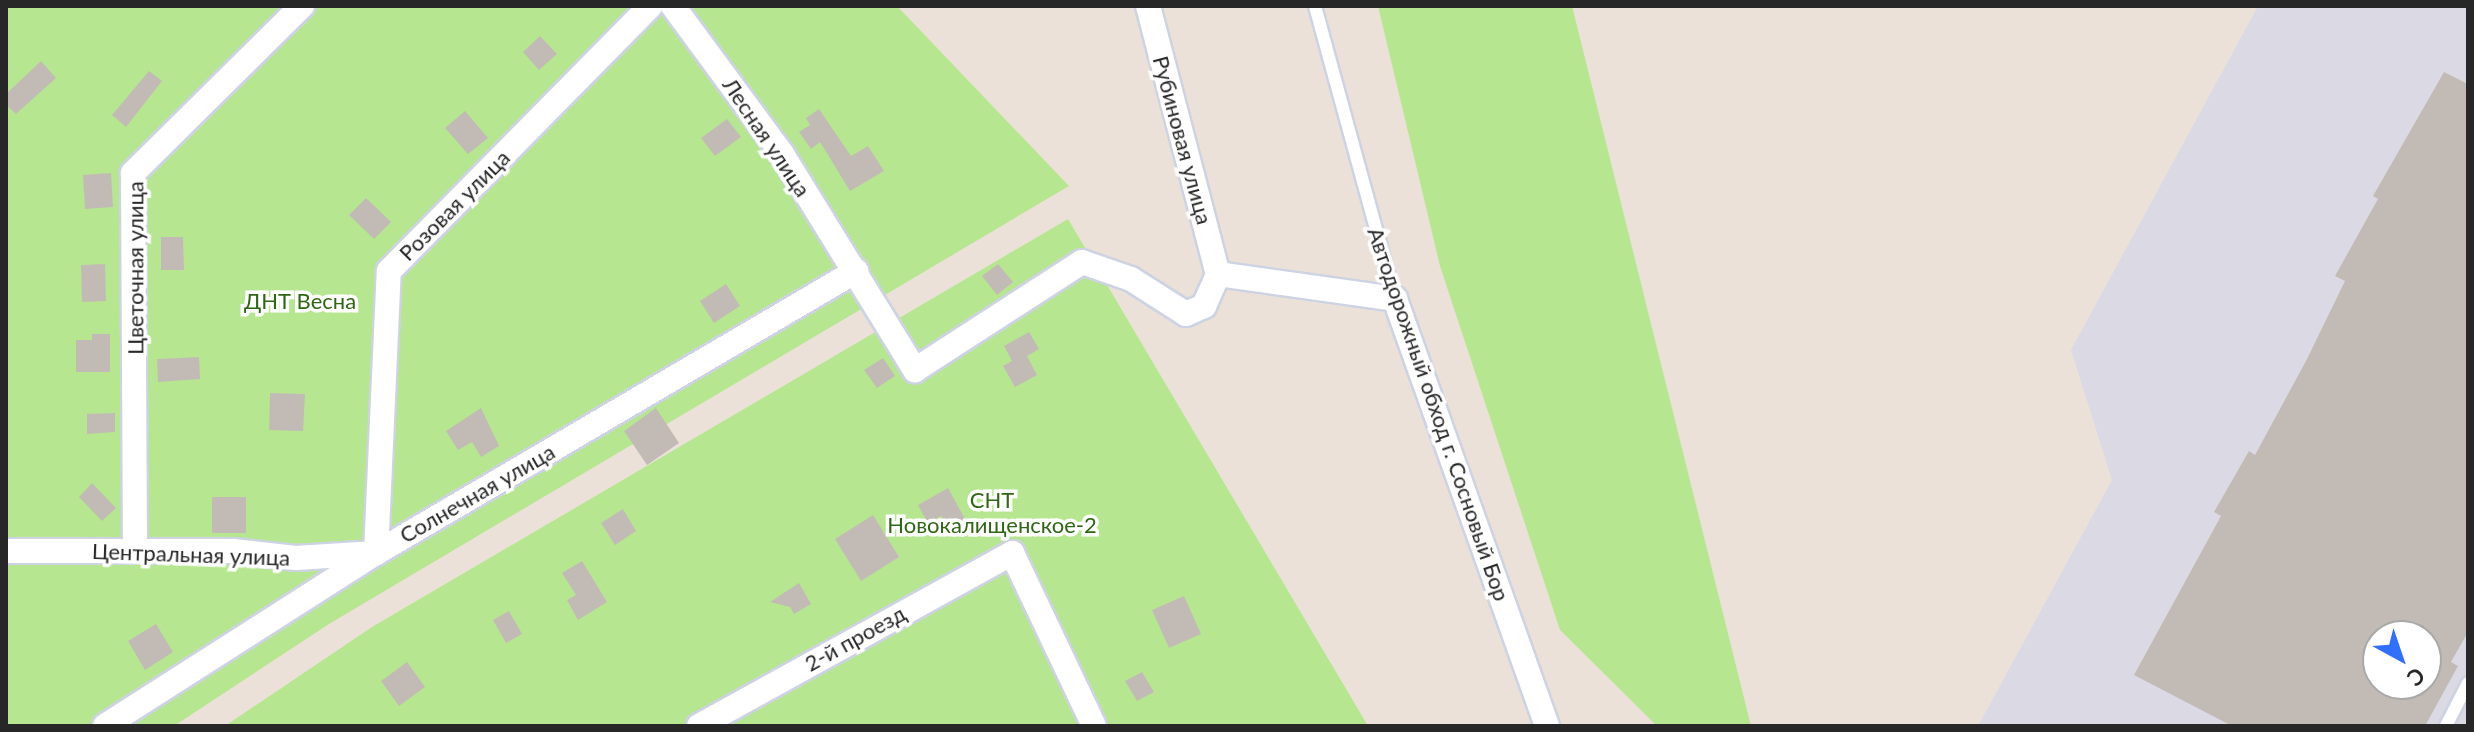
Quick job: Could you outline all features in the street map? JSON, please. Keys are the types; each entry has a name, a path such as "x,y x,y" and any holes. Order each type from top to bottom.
{"street":[{"name":"Цветочная улица","path":"135,551 133,173 302,6"},
{"name":"Розовая улица","path":"376,553 389,271 650,6"},
{"name":"Лесная улица","path":"673,6 782,154 915,370 1082,262 1131,279 1186,314 1204,306 1218,274"},
{"name":"Рубиновая улица","path":"1148,6 1218,274"},
{"name":"Солнечная улица","path":"105,726 376,553 856,271"},
{"path":"1218,274 1395,299"},
{"name":"Автодорожный обход г. Сосновый Бор","path":"1395,299 1547,726"},
{"name":"Центральная улица","path":"6,551 233,551 296,558 376,553"},
{"name":"2-й проезд","path":"699,726 1012,553 1094,726"}],"lane":[{"name":"Автодорожный обход г. Сосновый Бор","path":"1315,6 1395,299"},
{"path":"2446,726 2468,683"}],"shaded area":[{"path":"2258,6 2468,6 2468,726 1978,726 2112,480 2071,350"}],"green space":[{"name":"ДНТ Весна","path":"6,6 897,6 1069,186 329,624 174,726 6,726"},
{"path":"1378,6 1572,6 1751,726 1657,726 1560,630 1440,266"},
{"name":"СНТ Новокалищенское-2","path":"1068,219 1368,726 225,726 372,627"}],"building":[{"path":"540,36 557,54 539,70 523,52"},
{"path":"41,61 56,78 16,114 6,105 6,94"},
{"path":"149,71 162,81 126,127 112,115"},
{"path":"2444,72 2468,84 2468,632 2451,662 2458,666 2442,695 2442,620 2362,620 2362,700 2439,700 2425,726 2232,726 2134,675 2221,516 2214,512 2249,451 2255,455 2306,361 2345,281 2335,276 2378,199 2373,196"},
{"path":"819,109 851,156 868,146 884,171 850,191 820,142 811,149 799,132 810,125 806,118"},
{"path":"465,111 488,138 468,154 445,128"},
{"path":"727,119 741,137 715,156 701,138"},
{"path":"111,173 113,207 85,209 83,175"},
{"path":"366,198 391,222 374,239 349,215"},
{"path":"161,237 183,237 184,270 161,270"},
{"path":"105,264 106,301 82,302 81,265"},
{"path":"998,264 1013,282 997,295 982,276"},
{"path":"726,284 740,306 714,323 700,301"},
{"path":"1029,332 1039,349 1027,356 1037,375 1015,387 1003,366 1012,361 1004,346"},
{"path":"92,334 110,334 110,372 76,372 76,340 92,340"},
{"path":"199,357 200,379 158,382 157,359"},
{"path":"883,358 895,376 877,388 864,370"},
{"path":"270,393 305,394 303,431 269,430"},
{"path":"481,408 499,446 481,457 472,442 458,450 446,431"},
{"path":"656,408 679,443 647,465 624,431"},
{"path":"115,413 115,432 87,434 87,414"},
{"path":"92,483 116,508 102,521 79,497"},
{"path":"948,488 965,519 948,529 941,516 928,523 918,505"},
{"path":"212,497 246,497 246,533 212,533"},
{"path":"623,509 636,531 615,545 601,523"},
{"path":"873,515 899,557 861,581 835,539"},
{"path":"582,561 607,602 578,620 567,600 576,595 562,573"},
{"path":"799,583 811,604 794,614 790,607 770,602"},
{"path":"1184,596 1201,634 1169,648 1152,610"},
{"path":"509,611 522,634 506,643 493,620"},
{"path":"156,624 173,652 145,670 128,641"},
{"path":"407,662 425,687 399,706 381,681"},
{"path":"1142,672 1154,692 1137,701 1125,681"}]}
